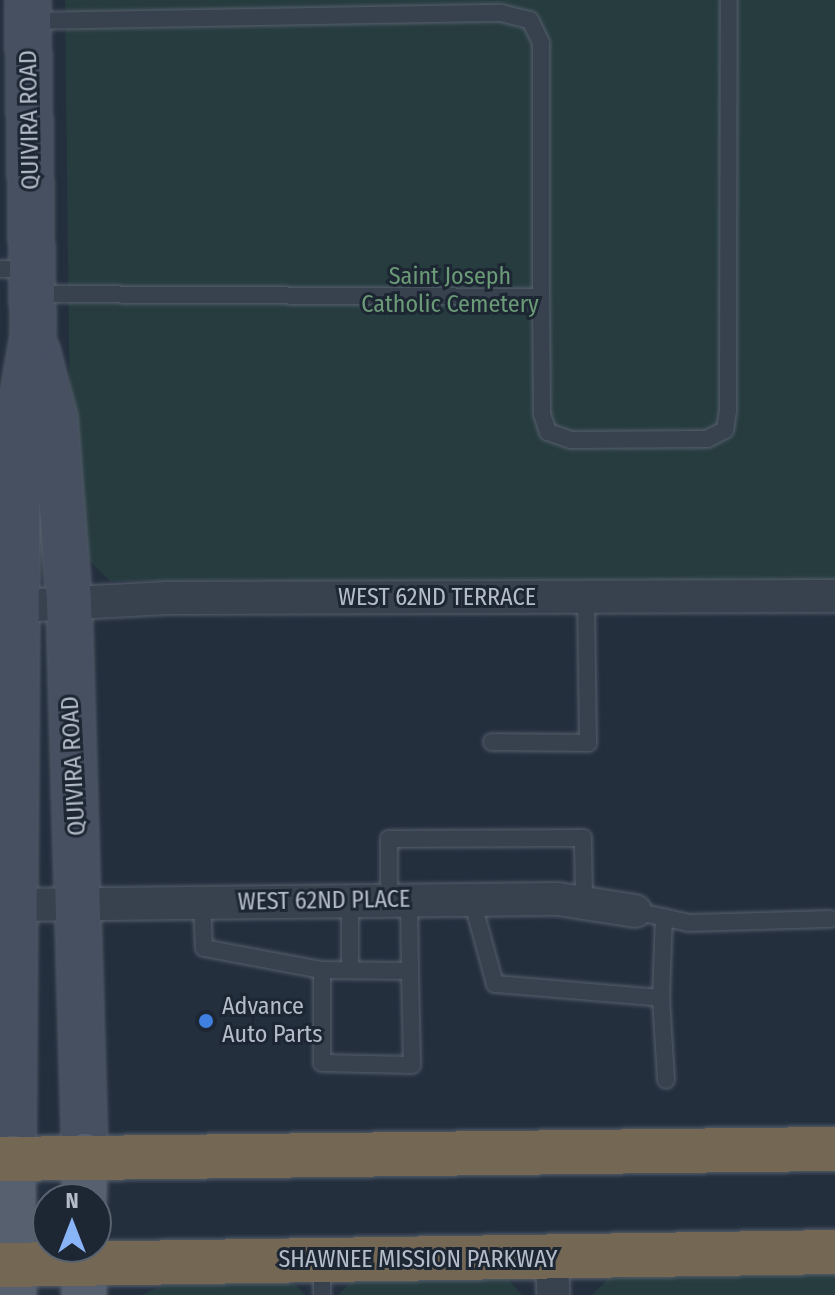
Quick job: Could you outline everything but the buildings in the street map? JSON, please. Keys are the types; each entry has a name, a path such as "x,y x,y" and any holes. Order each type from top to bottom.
{"highway":[{"path":"7,1158 835,1149"},
{"name":"SHAWNEE MISSION PARKWAY","path":"9,1275 84,1268 322,1278 552,1277 835,1252"}],"main road":[{"name":"QUIVIRA ROAD","path":"28,10 22,277 33,337 18,422 31,604 80,904 84,1183"},
{"name":"QUIVIRA ROAD","path":"9,1275 7,1158 12,905 31,604"}],"street":[{"name":"WEST 62ND TERRACE","path":"31,604 835,596"},
{"name":"WEST 62ND PLACE","path":"12,905 584,900 650,914"}],"lane":[{"path":"28,10 501,13 530,20 541,43 542,414 548,432 571,440 707,439 725,430 729,0"},
{"path":"22,277 541,297"},
{"path":"492,742 588,743 586,598"},
{"path":"322,970 322,1063 412,1065 410,971 389,839 583,838 584,900"},
{"path":"472,900 495,984 661,998"},
{"path":"350,901 350,970"},
{"path":"202,903 204,948 322,970 410,971"},
{"path":"666,1080 661,998 650,914 830,919"}],"green space":[{"name":"Saint Joseph Catholic Cemetery","path":"65,0 835,0 835,580 110,581 80,552 70,435"},
{"path":"835,1273 835,1295 592,1295 609,1278"},
{"path":"507,1278 522,1295 338,1295 353,1280"},
{"path":"291,1280 305,1295 142,1295 172,1281"}],"place":[{"name":"Advance Auto Parts","path":"206,1021"}]}
